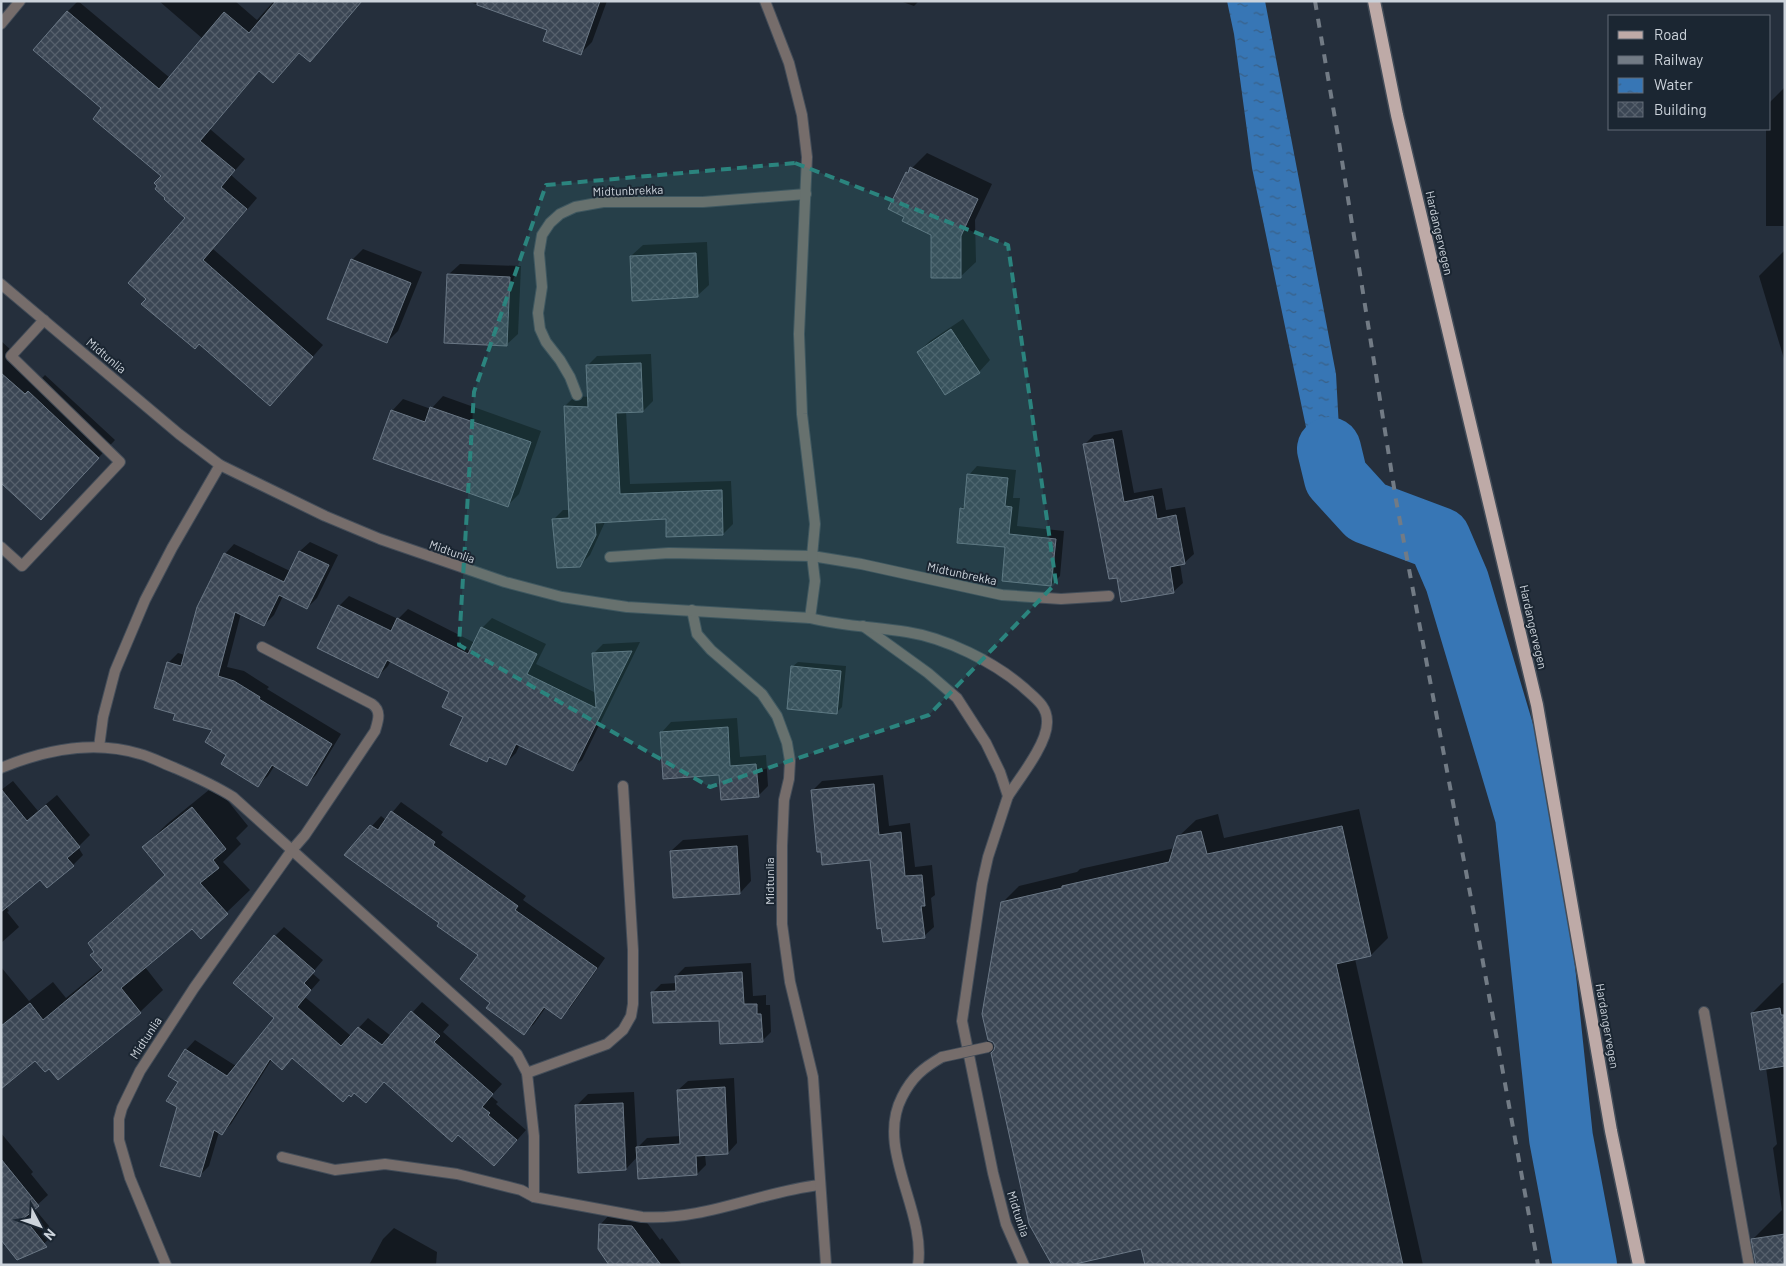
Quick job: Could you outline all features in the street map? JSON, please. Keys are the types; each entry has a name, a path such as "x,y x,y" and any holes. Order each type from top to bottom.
{"main road":[{"name":"Hardangervegen","path":"1374,1 1397,115 1537,705 1611,1131 1639,1265"}],"street":[{"path":"1,24 20,1"},
{"path":"766,1 789,63 802,115 808,157 799,334 802,414 815,524 812,556 815,582 810,618"},
{"name":"Midtunbrekka","path":"577,395 570,377 546,342 540,329 538,313 542,287 539,253 542,235 550,223 560,214 575,207 603,202 703,202 806,194"},
{"name":"Midtunlia","path":"1,284 179,434 220,464 325,516 380,540 504,582 562,597 627,607 810,618 830,623 910,632 930,637 969,653 1019,683 1041,703 1046,711 1048,725 1042,743 1008,796 988,857 982,884 962,1020 1006,1224 1024,1265"},
{"path":"1,547 22,566 120,462 10,356 44,320"},
{"path":"99,748 103,717 115,671 145,600 220,464"},
{"name":"Midtunbrekka","path":"610,557 669,553 812,556 861,564 1002,595 1061,600 1109,596"},
{"name":"Midtunlia","path":"692,610 697,634 711,650 762,694 777,716 787,743 790,761 789,779 784,800 782,924 790,982 813,1077 826,1265"},
{"path":"862,626 928,673 956,698 986,743 1000,772 1008,796"},
{"name":"Midtunlia","path":"166,1265 130,1178 119,1140 119,1119 122,1108 140,1071 156,1046 205,972 292,850 305,835 375,731 379,715 376,707 372,704 262,647"},
{"path":"1,768 22,759 54,750 99,748 139,754 212,783 233,797 517,1054 527,1073 534,1136 534,1198"},
{"path":"527,1073 607,1044 623,1030 631,1016 633,1004 633,950 623,786"},
{"path":"1704,1012 1749,1265"},
{"path":"918,1265 920,1254 917,1226 900,1169 893,1124 897,1107 909,1084 925,1067 942,1057 988,1047"},
{"path":"282,1157 335,1170 385,1164 457,1174 521,1190 534,1198 642,1217 658,1218 719,1209 794,1188 819,1185"}],"highlighted area":[{"path":"795,163 1008,245 1056,583 929,715 710,787 459,645 474,392 546,185"}],"water":[{"path":"1227,1 1265,1 1336,374 1340,447 1354,480 1377,502 1382,533 1357,516 1330,503 1312,456 1252,168 1234,34"}],"building":[{"path":"276,1 362,1 310,62 299,53 273,83 259,71 200,141 235,170 221,187 247,209 203,260 313,357 270,406 199,344 195,349 141,304 146,299 128,283 185,218 155,189 157,186 154,183 161,176 93,119 101,108 33,50 67,11 159,89 224,12 249,33"},
{"path":"477,1 600,1 581,55 543,41 547,30 477,5"},
{"path":"910,167 978,199 961,236 961,278 931,278 931,235 902,221 904,217 888,209"},
{"path":"696,253 698,297 632,301 630,256"},
{"path":"351,259 411,283 387,343 327,319"},
{"path":"447,274 510,277 507,346 444,343"},
{"path":"951,329 980,373 945,395 917,352"},
{"path":"641,363 643,412 616,413 620,494 722,490 723,535 666,537 666,519 595,523 596,535 580,567 557,568 552,519 569,518 564,406 588,407 586,365"},
{"path":"1,373 25,394 28,391 99,458 41,520 1,483"},
{"path":"430,407 531,442 508,507 373,459 391,410 425,422"},
{"path":"1113,439 1124,502 1153,496 1157,519 1176,515 1185,564 1170,567 1174,593 1121,602 1117,578 1109,579 1083,444"},
{"path":"967,474 1008,478 1005,506 1012,507 1009,534 1056,539 1051,586 1002,581 1005,547 957,543 960,508 964,509"},
{"path":"299,551 329,565 307,609 279,595 264,626 235,612 218,676 234,681 260,697 259,699 332,744 307,786 272,765 258,787 221,764 226,755 205,742 212,730 173,720 175,714 154,708 167,662 181,666 197,607 224,553 284,582"},
{"path":"338,605 391,631 397,618 468,654 481,627 537,654 527,674 596,708 592,653 632,651 573,771 516,744 506,765 489,757 487,762 450,745 463,717 442,707 449,692 387,660 378,678 317,648"},
{"path":"791,666 841,671 837,714 787,709"},
{"path":"728,727 730,766 756,764 759,797 721,800 719,775 663,779 660,732"},
{"path":"874,784 879,835 901,832 905,876 922,875 925,906 921,906 925,938 883,942 881,928 877,929 870,860 822,865 821,852 817,852 811,790"},
{"path":"1,789 27,821 46,805 80,847 67,858 74,866 47,888 40,880 1,912"},
{"path":"192,807 226,849 213,860 219,868 200,883 228,914 201,939 192,929 121,988 141,1013 58,1080 49,1069 45,1072 35,1061 1,1089 1,1026 30,1003 43,1020 103,970 90,955 94,952 88,943 165,875 142,847"},
{"path":"391,811 435,842 433,845 518,906 515,910 597,968 561,1019 544,1007 524,1035 486,1008 490,1003 460,979 478,955 437,926 439,923 344,855 370,825 378,830"},
{"path":"1342,826 1371,956 1336,964 1403,1265 1145,1265 1141,1249 1071,1265 1052,1265 1029,1224 991,1053 995,1046 993,1042 988,1040 982,1014 1001,902 1169,862 1177,836 1201,831 1207,854"},
{"path":"737,846 740,894 673,898 670,851"},
{"path":"274,935 315,971 304,983 311,990 297,1007 341,1046 358,1027 382,1045 411,1011 440,1036 434,1042 493,1094 482,1107 490,1113 488,1115 517,1140 494,1166 458,1135 452,1142 384,1082 366,1103 354,1093 351,1097 349,1095 343,1102 292,1058 282,1070 270,1059 222,1135 214,1130 200,1177 160,1166 177,1107 166,1101 178,1082 168,1076 185,1049 227,1076 274,1018 233,983"},
{"path":"742,972 744,1004 757,1004 757,1014 761,1014 763,1042 720,1044 719,1021 653,1023 651,992 676,991 675,976"},
{"path":"1780,1008 1781,1015 1785,1015 1785,1066 1760,1070 1751,1013"},
{"path":"725,1087 728,1154 696,1156 697,1175 638,1179 636,1147 680,1144 677,1090"},
{"path":"623,1103 626,1170 578,1173 575,1105"},
{"path":"1,1159 39,1206 24,1218 47,1247 17,1260 1,1240"},
{"path":"599,1224 632,1226 661,1265 609,1265 598,1249"},
{"path":"1785,1234 1785,1265 1756,1265 1751,1239"}],"waterway":[{"path":"1329,449 1336,478 1367,512 1439,539 1457,581 1527,816 1561,1138 1585,1265"}],"railway":[{"path":"1315,1 1396,500 1538,1265"}]}
